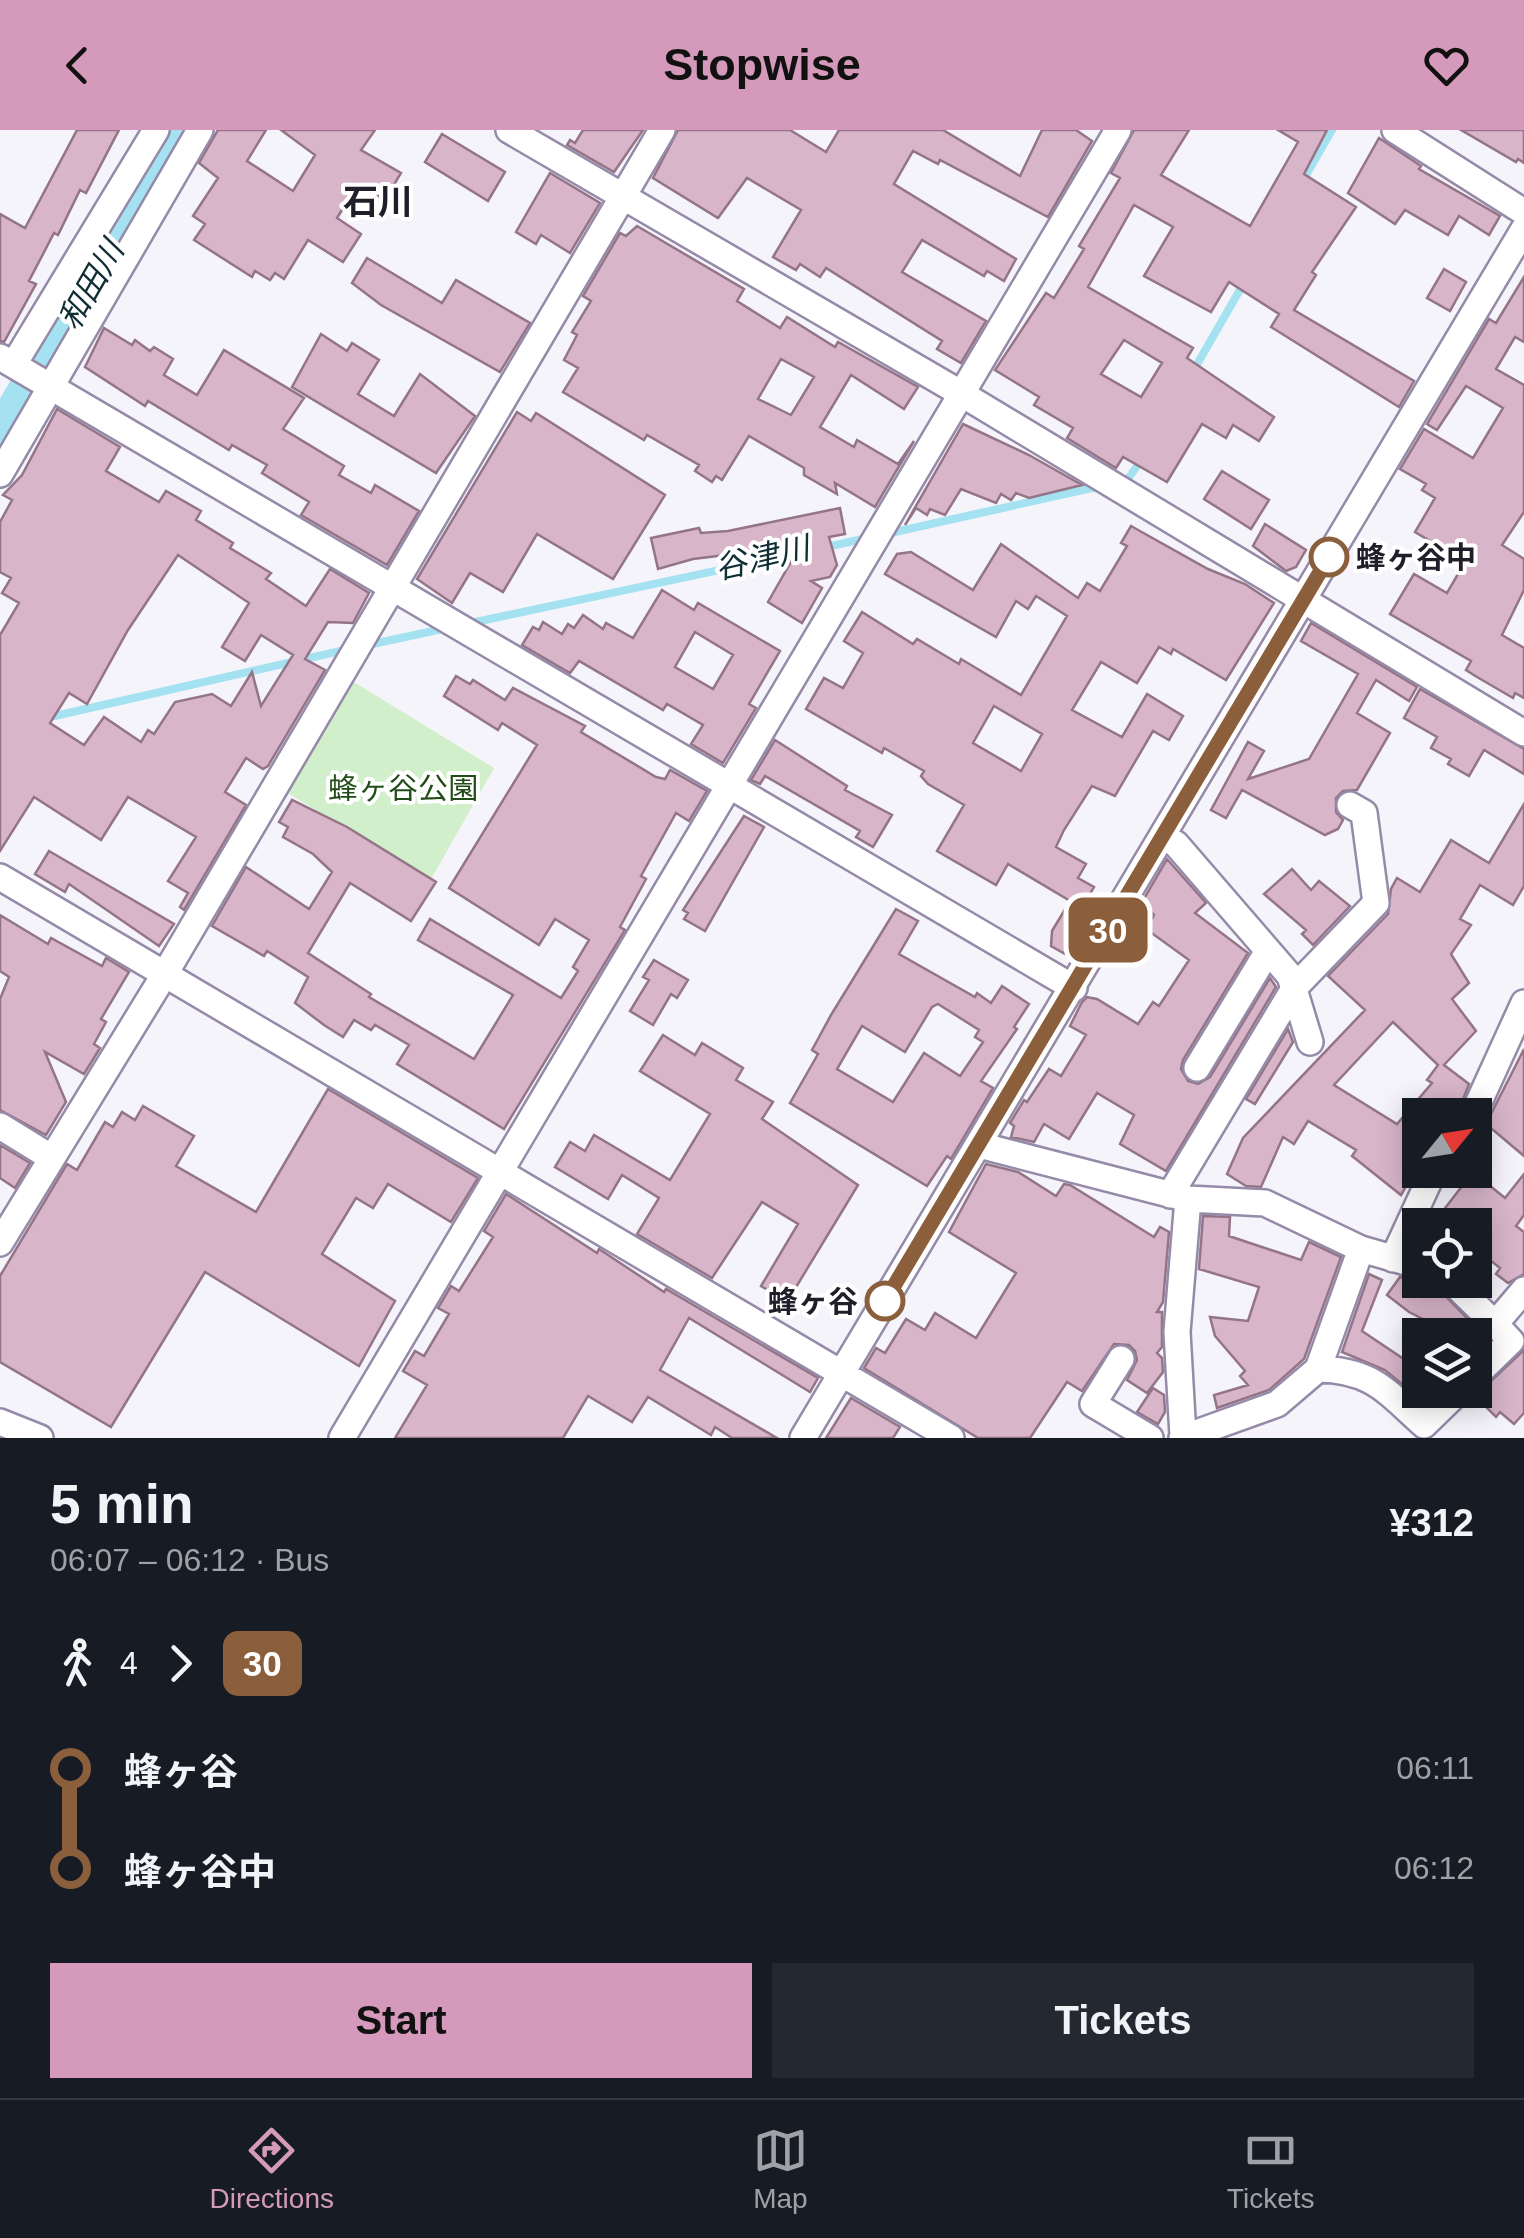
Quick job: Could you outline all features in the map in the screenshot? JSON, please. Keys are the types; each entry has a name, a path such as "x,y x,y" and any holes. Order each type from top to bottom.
{"street":[{"path":"156,130 7,360 1074,988"},
{"path":"0,474 200,130"},
{"path":"509,130 962,394 1524,733"},
{"path":"0,1244 166,972 662,130"},
{"path":"342,1438 1118,130"},
{"path":"1395,130 1524,212"},
{"path":"803,1438 1524,229"},
{"path":"1350,805 1364,813 1376,903 1296,987 1179,1197 1177,1332 1182,1437 1277,1404 1318,1370 1361,1250"},
{"path":"1163,838 1176,844 1296,987 1310,1042"},
{"path":"0,877 951,1438"},
{"path":"1197,1068 1268,951"},
{"path":"1481,1098 1524,1003"},
{"path":"0,1126 52,1158"},
{"path":"979,1145 1179,1197 1264,1203 1361,1250 1402,1262"},
{"path":"1393,1260 1426,1188"},
{"path":"1492,1357 1510,1337 1524,1290"},
{"path":"1469,1298 1510,1337"},
{"path":"1121,1359 1093,1404 1150,1438"},
{"path":"1318,1370 1352,1370 1383,1388 1402,1405"},
{"path":"1405,1408 1424,1425 1441,1408"},
{"path":"4,1422 40,1438"}],"green space":[{"name":"蜂ヶ谷公園","path":"349,679 494,768 430,881 283,790"}],"building":[{"path":"77,130 119,130 86,193 80,190 58,235 54,233 29,281 36,284 4,342 0,341 0,214 25,228"},
{"path":"218,130 266,130 247,161 293,191 315,155 281,130 375,130 361,150 401,173 385,200 358,184 337,218 361,234 343,262 308,240 284,279 275,273 270,280 255,271 252,277 194,240 205,224 193,216 218,178 199,163"},
{"path":"583,130 643,130 614,172 567,145 570,140 575,143"},
{"path":"678,130 790,130 826,152 839,130 943,130 1020,176 1042,130 1076,130 1092,141 1048,217 940,160 938,164 913,151 894,184 1016,259 1004,281 987,271 984,276 922,240 902,272 986,321 961,363 937,349 942,341 826,268 820,277 800,264 796,270 773,257 801,210 747,178 718,218 653,178"},
{"path":"1134,130 1189,130 1161,175 1250,226 1298,142 1278,130 1327,130 1304,174 1356,207 1312,272 1316,275 1294,310 1414,381 1399,407 1271,327 1279,314 1229,282 1211,312 1144,276 1173,227 1134,205 1088,287 1193,348 1187,358 1274,417 1259,441 1233,425 1226,438 1202,424 1167,482 1123,457 1116,468 1067,438 1073,428 1034,405 1039,397 995,370 1046,293 1054,298 1084,249 1079,246 1120,178 1111,173","holes":["1124,340 1162,363 1141,397 1101,374"]},
{"path":"1461,130 1524,130 1524,163 1518,159 1516,162"},
{"path":"442,134 505,172 488,201 425,162"},
{"path":"1379,138 1421,166 1419,169 1500,216 1489,235 1459,216 1448,235 1405,210 1395,224 1348,193"},
{"path":"550,173 600,203 570,253 541,235 536,244 516,232"},
{"path":"637,226 744,289 737,301 780,328 787,317 835,347 838,342 918,387 904,409 851,375 820,427 854,447 857,440 898,464 914,441 875,507 835,483 837,494 804,475 804,468 749,436 722,480 716,476 712,482 695,471 699,465 647,435 644,440 563,392 578,368 564,360 577,335 572,332 591,301 583,296 620,233 626,236","holes":["781,359 814,377 791,415 758,399"]},
{"path":"367,258 442,303 456,280 530,323 500,372 381,305 352,283"},
{"path":"1444,269 1466,282 1450,311 1427,298"},
{"path":"1524,277 1524,342 1515,337 1496,369 1524,385 1524,512 1502,545 1524,559 1524,590 1502,635 1524,648 1524,698 1515,693 1513,698 1466,670 1471,661 1390,614 1414,574 1447,593 1465,562 1415,532 1435,498 1422,490 1426,484 1400,469 1424,429 1473,458 1503,408 1466,386 1437,430 1427,424 1489,319 1496,323"},
{"path":"104,328 132,345 135,340 150,351 154,347 173,359 164,375 197,395 224,350 304,398 283,429 344,466 339,475 371,493 375,485 419,511 387,565 301,515 309,502 262,473 267,465 232,445 229,450 148,401 145,406 85,367"},
{"path":"321,334 347,351 352,343 379,360 358,394 394,416 420,374 475,416 436,473 292,387"},
{"path":"57,409 120,447 106,471 159,502 166,491 201,511 196,520 233,543 230,548 271,573 266,579 306,606 330,569 369,593 353,623 328,622 305,659 325,670 268,766 263,769 246,758 225,792 246,805 184,910 180,907 188,893 168,881 196,837 128,797 101,840 34,797 0,851 0,635 19,603 2,593 11,578 0,572 0,522 12,500 3,495 22,475","holes":["178,555 249,603 222,647 245,661 261,635 293,655 261,706 252,672 231,706 212,694 175,702 154,734 148,730 141,742 104,717 84,745 50,723 69,693 87,704 128,630"]},
{"path":"517,412 531,421 536,413 665,495 613,579 537,534 503,592 470,573 452,603 417,579"},
{"path":"963,424 1082,485 1029,498 1016,493 1011,500 1001,494 996,503 961,489 945,515 930,509 927,515 916,508 905,525"},
{"path":"1222,471 1269,500 1251,529 1204,499"},
{"path":"840,508 845,534 829,537 837,565 830,577 811,581 822,588 802,623 768,602 800,546 693,559 658,569 651,538 699,528 701,533 728,531"},
{"path":"1265,524 1306,550 1296,567 1286,571 1253,546"},
{"path":"1131,526 1274,603 1226,680 1173,649 1171,654 1159,647 1137,683 1101,662 1072,710 1122,737 1147,694 1183,716 1169,740 1153,731 1115,796 1092,786 1064,830 1056,847 1086,864 1078,878 1094,887 1082,908 1008,864 996,885 937,851 964,805 928,784 921,776 924,771 884,748 882,753 806,709 824,678 843,688 863,653 844,641 862,612 913,644 917,639 959,664 961,659 1021,695 1067,616 1036,596 1028,609 1016,601 996,637 885,574 897,554 911,552 973,590 1001,544 1078,598 1087,583 1100,591 1127,546 1121,543","holes":["994,706 1042,734 1021,771 973,743"]},
{"path":"662,590 694,610 698,603 780,651 749,704 756,708 723,763 691,744 703,725 667,704 663,710 579,661 570,673 522,645 533,627 539,630 543,622 562,634 568,624 574,628 583,615 603,629 606,623 633,638","holes":["695,632 733,655 713,689 675,667"]},
{"path":"1311,623 1417,687 1409,701 1376,680 1357,713 1390,733 1357,790 1343,791 1336,798 1336,812 1343,820 1338,829 1325,835 1242,790 1226,818 1211,810 1248,742 1264,751 1248,779 1309,759 1358,674 1301,641"},
{"path":"456,676 470,684 473,680 505,700 513,688 585,726 581,732 656,777 665,779 670,770 707,791 689,821 676,813 641,876 646,879 620,927 625,930 504,1129 397,1064 409,1045 375,1025 371,1030 354,1020 343,1037 324,1025 295,1003 308,977 267,951 264,956 212,926 246,867 309,909 332,872 313,854 283,837 288,827 279,822 292,800 347,827 436,882 411,921 350,883 308,953 371,994 369,997 474,1059 513,995 418,940 430,919 561,998 578,971 573,967 589,940 555,919 539,945 449,888 537,745 502,723 498,730 444,696"},
{"path":"1420,689 1524,749 1524,774 1484,750 1469,776 1448,764 1451,759 1431,748 1437,737 1404,718"},
{"path":"775,740 847,786 845,790 892,815 873,847 856,837 860,831 765,776 760,784 751,780"},
{"path":"1524,804 1524,886 1513,905 1480,885 1460,919 1471,925 1451,954 1469,983 1452,999 1476,1031 1444,1065 1469,1084 1464,1098 1419,1098 1432,1083 1427,1080 1438,1065 1393,1022 1334,1085 1397,1124 1402,1118 1402,1188 1405,1188 1401,1195 1352,1156 1356,1150 1308,1121 1294,1144 1283,1137 1261,1187 1246,1186 1227,1174 1243,1138 1365,1010 1328,976 1388,914 1391,889 1397,878 1420,892 1451,840 1489,863"},
{"path":"744,816 764,827 705,931 684,919 688,913 683,910"},
{"path":"49,851 174,924 159,946 69,884 65,892 35,874"},
{"path":"1167,859 1206,903 1195,913 1248,953 1183,1060 1181,1069 1188,1081 1198,1084 1210,1077 1270,978 1276,987 1166,1171 1120,1144 1134,1115 1097,1093 1069,1139 1044,1124 1034,1142 1011,1137 1014,1126 1010,1123 1024,1100 1027,1102 1049,1069 1061,1076 1086,1035 1070,1026 1087,997 1138,1024 1153,1002 1159,1006 1189,960 1146,929 1154,915 1142,902"},
{"path":"1292,869 1311,890 1319,881 1350,906 1313,945 1302,934 1306,930 1264,894"},
{"path":"1070,901 1090,915 1067,955 1051,946 1052,931"},
{"path":"896,909 918,921 899,954 975,997 977,993 991,1003 1002,986 1029,1004 1014,1027 1017,1029 981,1081 993,1088 951,1159 947,1156 927,1186 790,1103 818,1054 812,1050","holes":["938,1004 979,1030 975,1037 983,1042 960,1076 924,1053 893,1102 837,1069 862,1026 905,1052 932,1007"]},
{"path":"0,915 48,944 51,938 102,966 106,958 129,972 101,1019 106,1022 94,1044 100,1048 84,1074 45,1052 66,1102 46,1135 0,1110 0,999 9,977 0,971"},
{"path":"654,960 688,980 677,998 671,994 653,1025 630,1011 649,980 643,977"},
{"path":"1288,1029 1293,1042 1255,1104 1246,1099"},
{"path":"663,1035 695,1055 702,1043 743,1068 736,1080 773,1102 762,1119 858,1185 787,1302 761,1286 798,1224 762,1202 712,1278 637,1234 659,1198 622,1175 608,1199 555,1167 570,1142 585,1151 594,1135 670,1180 710,1114 640,1071"},
{"path":"1524,1049 1524,1156 1492,1129 1492,1112"},
{"path":"328,1089 478,1178 451,1222 388,1184 373,1208 356,1198 322,1254 395,1301 359,1366 205,1272 111,1427 0,1362 0,1276 67,1164 77,1170 105,1122 113,1127 122,1112 135,1120 143,1106 194,1136 176,1166 256,1212"},
{"path":"0,1145 30,1163 15,1188 0,1178"},
{"path":"986,1164 1018,1172 1056,1196 1064,1184 1070,1185 1154,1237 1160,1227 1169,1232 1163,1302 1157,1312 1162,1312 1162,1347 1157,1353 1162,1358 1163,1372 1147,1393 1127,1380 1137,1360 1135,1351 1129,1345 1114,1344 1082,1391 1067,1382 1030,1438 978,1438 864,1368 876,1348 885,1353 906,1319 925,1330 935,1313 976,1338 1016,1273 949,1232"},
{"path":"1524,1174 1524,1215 1516,1226 1524,1232 1524,1274 1508,1283 1496,1274 1500,1268 1492,1262 1492,1208 1445,1208 1461,1188 1492,1187 1505,1198"},
{"path":"506,1194 597,1253 599,1249 664,1292 666,1289 818,1378 810,1392 689,1318 660,1370 777,1438 732,1438 715,1427 711,1435 648,1397 632,1422 588,1396 563,1438 395,1438 427,1385 403,1371 415,1351 424,1356 449,1314 438,1308 451,1286 459,1291 493,1237 484,1231"},
{"path":"1203,1216 1230,1217 1229,1236 1301,1260 1309,1242 1341,1257 1304,1359 1269,1390 1217,1408 1214,1395 1248,1385 1240,1376 1245,1371 1215,1336 1210,1317 1248,1321 1259,1287 1199,1269"},
{"path":"1369,1274 1382,1280 1362,1331 1402,1358 1402,1384 1385,1370 1342,1352"},
{"path":"1402,1277 1402,1298 1448,1298 1467,1318 1421,1318 1387,1295"},
{"path":"1524,1350 1524,1413 1514,1424 1500,1412 1496,1417 1487,1408 1492,1408 1492,1380"},
{"path":"1153,1388 1164,1395 1165,1412 1158,1424 1137,1412"},
{"path":"851,1398 900,1427 893,1438 826,1438"}],"waterway":[{"name":"和田川","path":"0,440 182,130"},
{"name":"谷津川","path":"1302,182 1332,130"},
{"name":"谷津川","path":"1192,373 1245,281"},
{"name":"谷津川","path":"1125,483 1142,459"},
{"name":"谷津川","path":"886,534 1101,486"},
{"name":"谷津川","path":"822,548 867,538"},
{"name":"谷津川","path":"471,623 804,552"},
{"name":"谷津川","path":"368,645 447,628"},
{"name":"谷津川","path":"46,718 349,649"}],"bus line":[{"name":"30","path":"885,1301 1329,557"}],"place":[{"name":"蜂ヶ谷中","path":"1329,557"},
{"name":"蜂ヶ谷","path":"885,1301"}],"district":[{"name":"石川","path":"378,201"}]}
